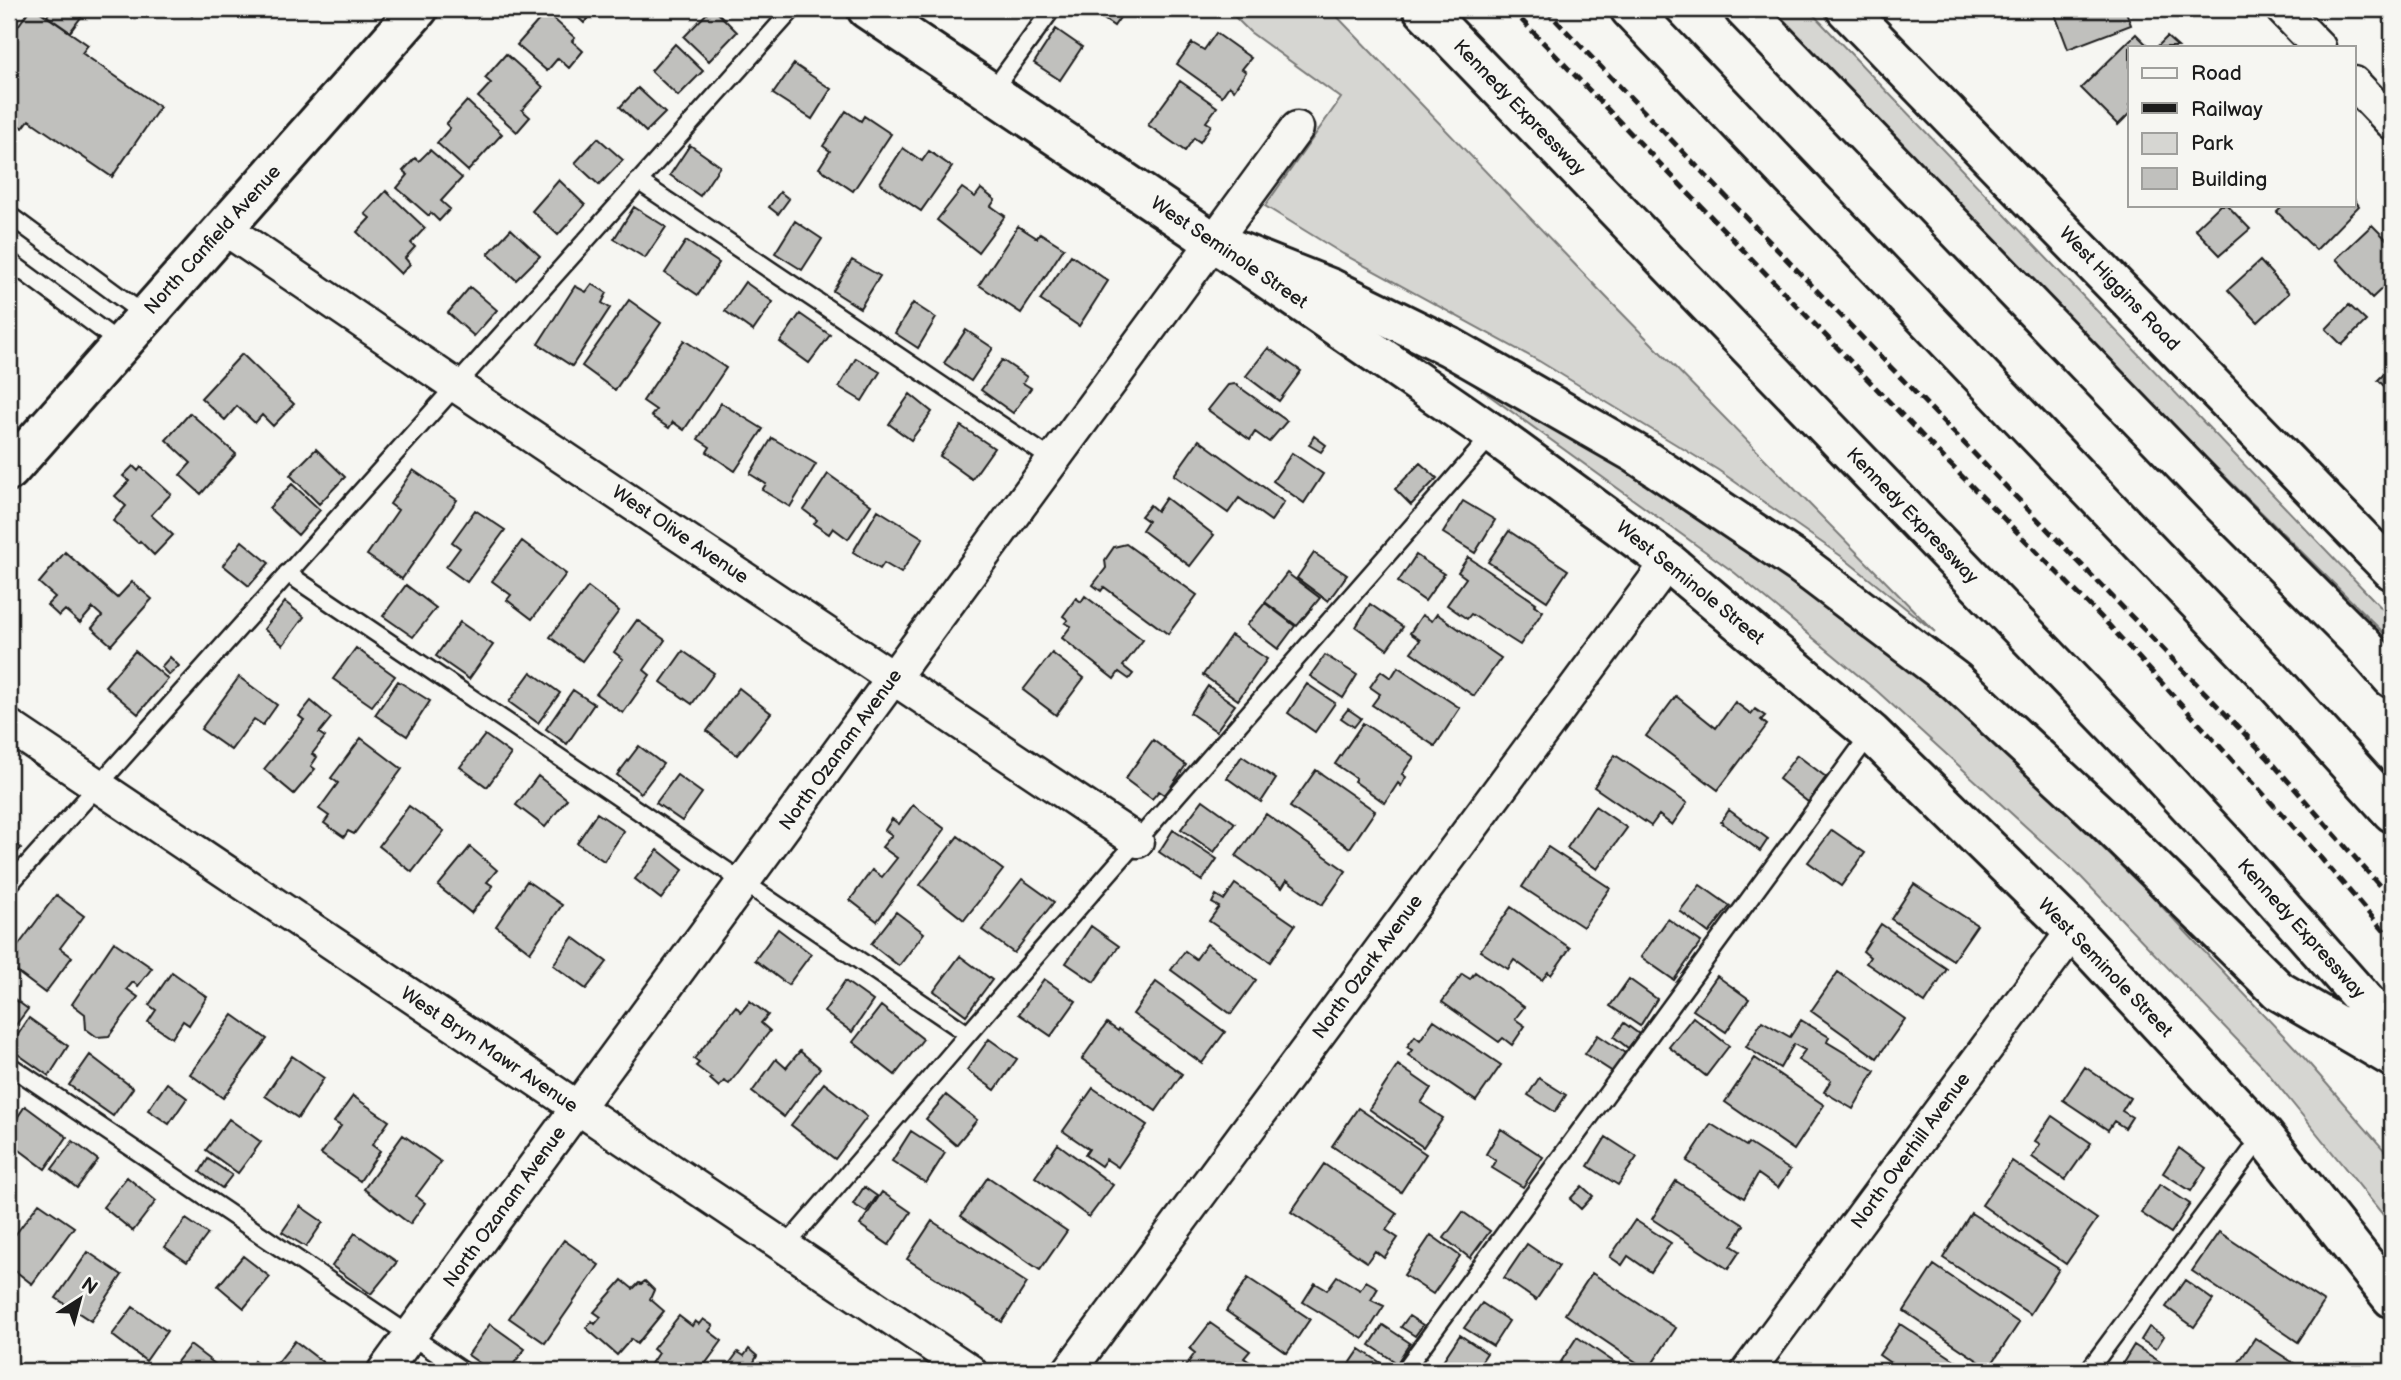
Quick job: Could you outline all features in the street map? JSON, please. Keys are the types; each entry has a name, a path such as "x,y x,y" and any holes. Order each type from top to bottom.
{"main road":[{"name":"North Canfield Avenue","path":"9,471 418,9"},
{"name":"West Seminole Street","path":"867,9 1214,242 1493,434 1668,562 1871,733 2073,932 2263,1135 2392,1298"},
{"name":"Kennedy Expressway","path":"1423,9 2134,746 2239,859 2392,1032"},
{"path":"1630,9 2267,674 2392,812"},
{"path":"1744,9 2206,488 2363,645 2392,678"},
{"name":"West Higgins Road","path":"1846,9 2392,570"},
{"path":"1214,242 1332,289 1450,347 1635,453 1802,565 1954,680 2104,820 2279,990 2392,1057"}],"street":[{"path":"2282,9 2318,46"},
{"path":"2356,85 2392,123"},
{"name":"North Ozanam Avenue","path":"384,1371 1297,128"},
{"name":"West Olive Avenue","path":"224,228 1137,841"},
{"name":"North Ozark Avenue","path":"1069,1371 1668,562"},
{"name":"West Bryn Mawr Avenue","path":"9,726 970,1371"},
{"name":"North Overhill Avenue","path":"1748,1371 2073,932"}],"lane":[{"path":"9,886 793,9"},
{"path":"991,93 1052,9"},
{"path":"638,181 1053,460"},
{"path":"9,215 146,316"},
{"path":"9,261 121,344"},
{"path":"785,1248 968,1034 1493,434"},
{"path":"287,573 968,1034"},
{"path":"1404,1371 1871,733"},
{"path":"9,1065 463,1371"},
{"path":"2088,1371 2263,1135"}],"green space":[{"path":"1227,9 1330,9 1606,297 1935,632 1841,556 1718,470 1539,361 1343,254 1265,206 1341,98 1250,32"},
{"path":"1770,9 1808,9 2392,619 2392,641 2112,365"},
{"path":"1476,377 1652,479 1835,607 1978,726 2150,894 2299,1052 2392,1159 2392,1226 2263,1067 2081,877 1877,691 1735,573 1465,378"}],"building":[{"path":"30,9 36,9 88,45 82,53 160,107 112,177 29,120 23,128 9,119 9,39"},
{"path":"52,9 87,9 70,32 47,16"},
{"path":"182,9 197,9 192,16"},
{"path":"569,9 597,9 584,23"},
{"path":"711,9 737,32 709,61 684,37"},
{"path":"1089,9 1126,9 1114,26"},
{"path":"2053,9 2125,9 2131,25 2068,49"},
{"path":"546,12 575,38 572,41 583,51 569,68 558,58 547,71 517,45"},
{"path":"1056,29 1082,47 1060,80 1034,63"},
{"path":"1216,33 1251,58 1242,69 1246,72 1234,90 1229,86 1222,96 1177,64 1192,43 1204,50"},
{"path":"2136,34 2148,46 2128,46 2128,115 2118,125 2081,88"},
{"path":"2167,37 2177,46 2158,46"},
{"path":"675,44 703,71 678,96 651,71"},
{"path":"506,54 543,87 522,110 530,117 517,132 478,97 491,83 485,78"},
{"path":"794,64 831,89 812,119 773,94"},
{"path":"1180,81 1217,107 1206,122 1211,125 1200,142 1194,138 1185,151 1148,125"},
{"path":"638,88 665,113 646,132 620,107"},
{"path":"467,101 502,134 468,171 437,143 450,128 446,124"},
{"path":"846,111 861,121 864,116 891,134 853,191 819,168 830,151 823,146"},
{"path":"598,138 623,160 599,185 575,163"},
{"path":"690,145 720,166 700,196 670,175"},
{"path":"903,148 922,161 929,151 952,167 921,211 880,183"},
{"path":"430,150 462,178 441,201 450,209 439,221 431,213 429,216 397,188 408,175 403,171 415,158 419,161"},
{"path":"559,180 585,205 558,235 532,211"},
{"path":"962,188 975,197 981,189 995,200 991,206 1005,216 978,252 937,220"},
{"path":"386,191 425,228 411,243 415,247 405,258 410,264 401,274 357,232 370,218 365,214"},
{"path":"780,192 789,199 778,214 769,207"},
{"path":"2356,202 2359,206 2316,250 2277,212 2283,206 2356,206"},
{"path":"2219,206 2228,206 2250,229 2220,255 2195,229"},
{"path":"634,207 666,227 645,258 614,239"},
{"path":"795,221 822,239 802,270 775,253"},
{"path":"2372,225 2386,239 2389,236 2392,239 2392,279 2372,298 2336,259"},
{"path":"1018,226 1037,238 1040,233 1064,248 1021,313 979,285"},
{"path":"511,229 540,256 516,280 488,254"},
{"path":"686,241 719,263 698,295 665,273"},
{"path":"1071,255 1108,281 1079,326 1040,300"},
{"path":"852,260 880,276 860,308 833,291"},
{"path":"2260,261 2289,293 2258,322 2228,290"},
{"path":"745,282 773,302 753,331 725,311"},
{"path":"592,284 607,293 602,303 610,308 572,366 538,344 575,286 586,292"},
{"path":"470,287 497,310 474,336 448,313"},
{"path":"629,300 661,323 615,390 582,366"},
{"path":"913,303 936,318 918,348 895,333"},
{"path":"2349,305 2366,321 2342,345 2326,329"},
{"path":"800,314 830,335 809,363 780,342"},
{"path":"966,330 993,348 971,381 944,363"},
{"path":"684,340 726,368 684,430 673,422 669,428 651,416 656,410 643,401"},
{"path":"1268,348 1301,371 1279,401 1246,376"},
{"path":"242,354 294,404 273,426 262,415 255,423 237,406 225,420 201,398"},
{"path":"856,358 880,372 862,401 839,387"},
{"path":"1002,360 1027,377 1023,383 1031,388 1013,413 981,390"},
{"path":"2392,366 2392,394 2378,380"},
{"path":"1235,384 1287,421 1269,442 1255,432 1250,440 1208,410 1228,385"},
{"path":"910,394 932,412 911,440 889,424"},
{"path":"721,403 763,429 735,471 707,452 710,447 698,439"},
{"path":"190,413 236,454 201,494 180,475 191,463 166,440"},
{"path":"961,426 994,448 972,479 940,456"},
{"path":"1314,436 1326,445 1321,452 1309,445"},
{"path":"772,438 816,464 790,507 762,490 766,484 750,474"},
{"path":"1199,440 1284,502 1271,521 1239,498 1228,513 1174,475"},
{"path":"316,449 345,477 319,504 290,475"},
{"path":"1292,453 1323,474 1304,503 1273,481"},
{"path":"1420,463 1437,478 1411,505 1395,489"},
{"path":"133,466 138,471 141,467 171,494 151,515 173,535 154,555 113,521 126,506 115,496 129,481 123,476"},
{"path":"413,470 457,500 402,579 367,555 398,510 390,504"},
{"path":"828,474 871,505 848,539 833,528 829,534 814,524 817,520 804,510"},
{"path":"292,484 320,510 298,535 269,508"},
{"path":"1166,498 1214,535 1190,566 1142,530 1148,521 1141,516 1150,505 1157,511"},
{"path":"1463,501 1495,520 1475,553 1443,533"},
{"path":"475,510 505,530 467,582 446,567 460,548 452,542"},
{"path":"878,510 923,538 901,573 884,563 880,569 853,552"},
{"path":"1509,531 1568,570 1547,601 1488,562"},
{"path":"242,541 269,563 249,586 223,565"},
{"path":"522,541 566,574 532,619 507,600 511,595 492,581"},
{"path":"1126,544 1197,595 1168,634 1104,587 1101,591 1093,585 1106,568 1105,560 1114,547"},
{"path":"65,552 117,598 132,582 152,599 111,645 92,628 102,616 93,608 80,623 65,610 59,616 47,605 55,597 39,583"},
{"path":"1314,553 1347,575 1328,601 1297,578"},
{"path":"1416,555 1444,574 1425,601 1398,582"},
{"path":"1468,557 1536,603 1534,605 1543,611 1520,645 1471,614 1467,619 1447,605 1466,578 1458,572"},
{"path":"1287,573 1320,598 1297,626 1265,602"},
{"path":"406,585 436,608 413,637 383,616"},
{"path":"588,587 619,611 582,661 550,637"},
{"path":"1085,596 1143,640 1123,666 1133,674 1129,679 1119,672 1114,679 1062,638 1071,626 1065,623 1068,620 1063,616 1076,598 1081,602"},
{"path":"285,602 304,617 283,645 264,629"},
{"path":"1265,603 1295,626 1278,649 1247,625"},
{"path":"1370,604 1403,627 1387,649 1356,627"},
{"path":"1437,614 1501,658 1474,696 1411,652 1420,640 1410,633 1422,615 1432,621"},
{"path":"637,620 665,640 644,670 650,675 623,713 596,694 623,659 614,652"},
{"path":"460,622 493,645 469,679 436,656"},
{"path":"1231,635 1267,659 1238,700 1203,675"},
{"path":"356,648 395,676 372,706 333,679"},
{"path":"135,651 168,679 138,714 105,686"},
{"path":"683,651 714,673 692,704 661,682"},
{"path":"1052,653 1084,678 1056,715 1023,690"},
{"path":"1325,655 1357,675 1343,698 1310,676"},
{"path":"170,657 179,666 169,675 161,667"},
{"path":"1398,667 1460,708 1435,746 1372,705 1380,694 1370,687 1381,671 1391,678"},
{"path":"531,672 560,693 538,723 509,702"},
{"path":"239,677 277,705 263,725 254,719 231,750 201,729"},
{"path":"398,681 430,701 407,736 375,715"},
{"path":"1307,684 1335,703 1315,732 1288,713"},
{"path":"1208,686 1235,705 1216,731 1190,713"},
{"path":"739,688 771,713 737,755 707,731"},
{"path":"573,690 594,704 567,744 546,729"},
{"path":"1676,696 1716,728 1735,702 1751,714 1755,709 1765,716 1761,720 1767,725 1718,790 1646,736"},
{"path":"311,701 331,718 319,733 325,737 312,754 317,757 311,766 315,769 294,794 264,769 304,720 299,716"},
{"path":"1348,709 1361,718 1354,727 1341,718"},
{"path":"1363,723 1414,757 1402,774 1406,777 1401,786 1398,783 1385,803 1335,764"},
{"path":"485,735 511,754 487,787 460,767"},
{"path":"361,738 402,769 354,834 348,831 344,837 324,823 329,816 319,809 338,783 331,778"},
{"path":"1153,740 1186,765 1165,795 1159,791 1152,799 1125,779"},
{"path":"639,746 663,764 641,793 617,775"},
{"path":"1615,755 1687,803 1672,825 1659,815 1651,826 1594,787"},
{"path":"1797,755 1826,777 1808,802 1779,779"},
{"path":"1242,756 1276,779 1261,802 1227,778"},
{"path":"1316,770 1375,811 1350,848 1290,807"},
{"path":"677,775 702,793 682,821 656,803"},
{"path":"538,776 567,799 545,827 516,805"},
{"path":"1203,800 1235,823 1214,852 1181,829"},
{"path":"913,805 945,829 877,921 850,900 872,870 882,877 897,858 882,847 892,835 885,830 892,819 899,824"},
{"path":"409,806 444,831 412,872 379,846"},
{"path":"1595,806 1627,828 1597,869 1567,848"},
{"path":"1729,810 1768,839 1760,851 1721,822"},
{"path":"597,813 624,831 604,861 577,843"},
{"path":"1266,814 1346,871 1322,905 1287,880 1282,888 1236,856"},
{"path":"1173,830 1217,859 1202,881 1159,852"},
{"path":"1832,830 1865,853 1841,886 1808,862"},
{"path":"958,836 1003,870 964,920 920,885"},
{"path":"9,838 21,848 9,862"},
{"path":"470,847 497,870 487,882 493,886 471,913 438,886"},
{"path":"1548,847 1610,888 1583,927 1522,887"},
{"path":"658,850 683,870 661,899 635,879"},
{"path":"1022,879 1054,902 1014,953 982,930"},
{"path":"527,881 562,905 530,952 496,926"},
{"path":"1235,884 1295,925 1270,962 1209,921 1219,907 1212,903 1216,895 1224,900"},
{"path":"1914,884 1977,925 1953,960 1891,919"},
{"path":"1700,885 1730,906 1709,933 1680,911"},
{"path":"56,895 84,916 60,948 72,957 45,993 9,966 9,958"},
{"path":"1511,907 1570,948 1551,975 1548,972 1542,980 1514,960 1508,969 1480,951"},
{"path":"896,912 924,933 899,966 871,944"},
{"path":"1668,919 1701,942 1674,980 1641,957"},
{"path":"1881,924 1947,969 1925,1003 1866,963 1870,957 1863,951"},
{"path":"1091,926 1119,946 1094,982 1066,963"},
{"path":"778,929 811,954 788,985 755,960"},
{"path":"573,937 607,962 586,989 553,965"},
{"path":"114,942 152,968 138,986 133,982 127,989 138,997 109,1036 97,1037 86,1029 85,1014 72,1004"},
{"path":"1207,944 1256,980 1231,1014 1171,970 1185,951 1196,959"},
{"path":"960,956 992,980 966,1015 934,991"},
{"path":"172,972 207,997 189,1025 183,1021 172,1038 148,1022 156,1010 149,1005"},
{"path":"1475,972 1524,1007 1515,1019 1525,1026 1512,1045 1503,1038 1499,1042 1442,1002 1462,974 1470,979"},
{"path":"1838,972 1905,1019 1877,1058 1811,1011"},
{"path":"1717,976 1749,999 1726,1032 1693,1010"},
{"path":"1044,979 1076,1001 1051,1036 1019,1014"},
{"path":"1629,979 1657,999 1640,1026 1610,1006"},
{"path":"845,981 873,1001 852,1032 824,1012"},
{"path":"1156,982 1225,1032 1202,1063 1133,1014"},
{"path":"9,995 28,1009 9,1034"},
{"path":"750,1001 768,1015 761,1023 770,1031 729,1084 724,1081 719,1087 696,1066 699,1063 694,1059 736,1006 741,1012"},
{"path":"881,1006 923,1039 895,1075 853,1042"},
{"path":"233,1015 267,1039 223,1098 190,1074"},
{"path":"1693,1017 1729,1046 1706,1076 1669,1047"},
{"path":"29,1018 68,1046 49,1076 9,1048"},
{"path":"1434,1020 1501,1065 1476,1101 1408,1055 1412,1050 1407,1047 1415,1036 1420,1040"},
{"path":"1801,1020 1829,1037 1827,1042 1875,1071 1853,1109 1824,1092 1831,1080 1798,1060 1805,1050 1794,1044 1780,1068 1746,1047 1762,1021 1790,1037"},
{"path":"1107,1023 1182,1074 1156,1111 1082,1059"},
{"path":"1624,1023 1639,1034 1628,1048 1614,1037"},
{"path":"1598,1035 1625,1053 1613,1072 1585,1054"},
{"path":"989,1039 1017,1059 995,1090 967,1070"},
{"path":"800,1051 820,1068 784,1117 752,1092 776,1059 786,1068"},
{"path":"90,1055 133,1088 113,1116 69,1085"},
{"path":"292,1056 324,1078 298,1118 265,1096"},
{"path":"1755,1058 1824,1105 1794,1150 1725,1102"},
{"path":"1398,1065 1431,1088 1421,1103 1443,1118 1423,1147 1369,1109"},
{"path":"2085,1067 2130,1098 2122,1111 2132,1117 2125,1128 2114,1121 2108,1130 2063,1100"},
{"path":"1539,1078 1566,1095 1555,1112 1528,1095"},
{"path":"167,1083 187,1098 169,1124 148,1110"},
{"path":"824,1083 867,1117 835,1159 791,1125"},
{"path":"1093,1088 1147,1125 1118,1167 1106,1159 1101,1166 1085,1155 1089,1149 1063,1131"},
{"path":"946,1095 977,1120 956,1145 926,1119"},
{"path":"353,1096 389,1121 372,1145 380,1151 360,1181 321,1154 341,1126 334,1122"},
{"path":"25,1106 67,1137 45,1169 9,1142 9,1130"},
{"path":"1358,1108 1426,1154 1401,1192 1332,1146"},
{"path":"2052,1116 2091,1143 2065,1180 2032,1157 2040,1144 2035,1141"},
{"path":"229,1119 261,1142 238,1173 206,1150"},
{"path":"1711,1124 1746,1146 1748,1143 1790,1170 1778,1188 1758,1174 1744,1198 1687,1161"},
{"path":"1501,1129 1543,1157 1523,1187 1492,1168 1496,1161 1486,1154"},
{"path":"911,1131 945,1153 926,1183 892,1161"},
{"path":"403,1135 441,1162 416,1196 425,1203 410,1224 364,1189"},
{"path":"1606,1137 1637,1157 1618,1185 1588,1166"},
{"path":"73,1141 98,1160 77,1188 52,1169"},
{"path":"1058,1144 1113,1185 1089,1217 1035,1177"},
{"path":"2179,1148 2206,1168 2191,1191 2163,1173"},
{"path":"208,1159 232,1175 222,1188 200,1172"},
{"path":"2012,1161 2097,1219 2066,1264 1982,1205"},
{"path":"1324,1164 1397,1214 1386,1230 1398,1238 1384,1258 1375,1251 1367,1262 1291,1212"},
{"path":"127,1177 156,1201 133,1231 103,1207"},
{"path":"988,1177 1067,1231 1040,1270 961,1216"},
{"path":"1676,1181 1744,1225 1732,1246 1740,1251 1728,1269 1652,1219"},
{"path":"2160,1184 2190,1204 2171,1233 2141,1213"},
{"path":"1582,1186 1593,1196 1581,1209 1570,1199"},
{"path":"864,1187 877,1196 866,1212 853,1204"},
{"path":"882,1192 911,1212 889,1245 860,1225"},
{"path":"39,1203 74,1227 32,1284 9,1266 9,1243"},
{"path":"300,1206 323,1222 306,1247 282,1232"},
{"path":"1463,1212 1490,1231 1470,1258 1444,1238"},
{"path":"1971,1213 2059,1269 2030,1314 1943,1258"},
{"path":"186,1219 208,1234 187,1262 165,1247"},
{"path":"1635,1220 1671,1243 1651,1272 1628,1256 1622,1265 1610,1257"},
{"path":"932,1221 1027,1283 1002,1322 907,1259"},
{"path":"2219,1232 2324,1302 2298,1342 2192,1271"},
{"path":"355,1233 397,1262 371,1294 332,1266"},
{"path":"1431,1235 1460,1256 1433,1294 1404,1275"},
{"path":"564,1240 599,1265 545,1343 509,1318"},
{"path":"1527,1244 1559,1266 1536,1300 1504,1278"},
{"path":"88,1252 122,1275 91,1321 56,1298"},
{"path":"243,1256 270,1277 244,1308 218,1286"},
{"path":"1934,1265 2019,1323 1989,1368 1904,1311"},
{"path":"1592,1273 1676,1328 1648,1370 1565,1314"},
{"path":"1337,1276 1360,1290 1366,1281 1378,1288 1371,1300 1384,1306 1363,1339 1303,1302 1315,1283 1327,1290"},
{"path":"1248,1278 1310,1319 1287,1353 1226,1311"},
{"path":"622,1280 633,1289 645,1281 654,1290 650,1299 664,1311 637,1344 631,1339 617,1355 586,1328 601,1317 594,1312"},
{"path":"2185,1280 2213,1300 2194,1327 2166,1307"},
{"path":"1482,1303 1509,1321 1493,1346 1464,1328"},
{"path":"133,1307 167,1331 146,1361 112,1335"},
{"path":"679,1316 692,1326 695,1321 699,1324 703,1319 713,1326 709,1331 722,1341 700,1371 646,1371 658,1353 653,1349"},
{"path":"1409,1316 1423,1325 1415,1336 1401,1327"},
{"path":"1210,1323 1250,1351 1244,1358 1260,1369 1191,1371 1185,1367 1195,1353 1190,1349"},
{"path":"490,1324 525,1349 508,1371 491,1371 468,1355"},
{"path":"1900,1324 1959,1363 1953,1371 1902,1371 1879,1355"},
{"path":"1383,1325 1410,1343 1397,1363 1370,1345"},
{"path":"2149,1327 2164,1336 2156,1349 2141,1340"},
{"path":"1460,1335 1487,1353 1475,1371 1450,1371 1440,1365"},
{"path":"1577,1337 1627,1371 1555,1371"},
{"path":"2255,1338 2306,1371 2233,1371"},
{"path":"295,1341 325,1364 319,1371 271,1371"},
{"path":"190,1345 223,1370 170,1371"},
{"path":"2134,1345 2165,1365 2161,1371 2118,1371"},
{"path":"749,1349 757,1356 754,1362 768,1371 724,1371 738,1352 744,1356"},
{"path":"1360,1349 1387,1367 1385,1371 1345,1371"},
{"path":"254,1361 267,1371 246,1371"}],"railway":[{"path":"1511,9 1930,444 2106,622 2299,833 2392,940"},
{"path":"1545,9 2268,758 2392,900"}]}
